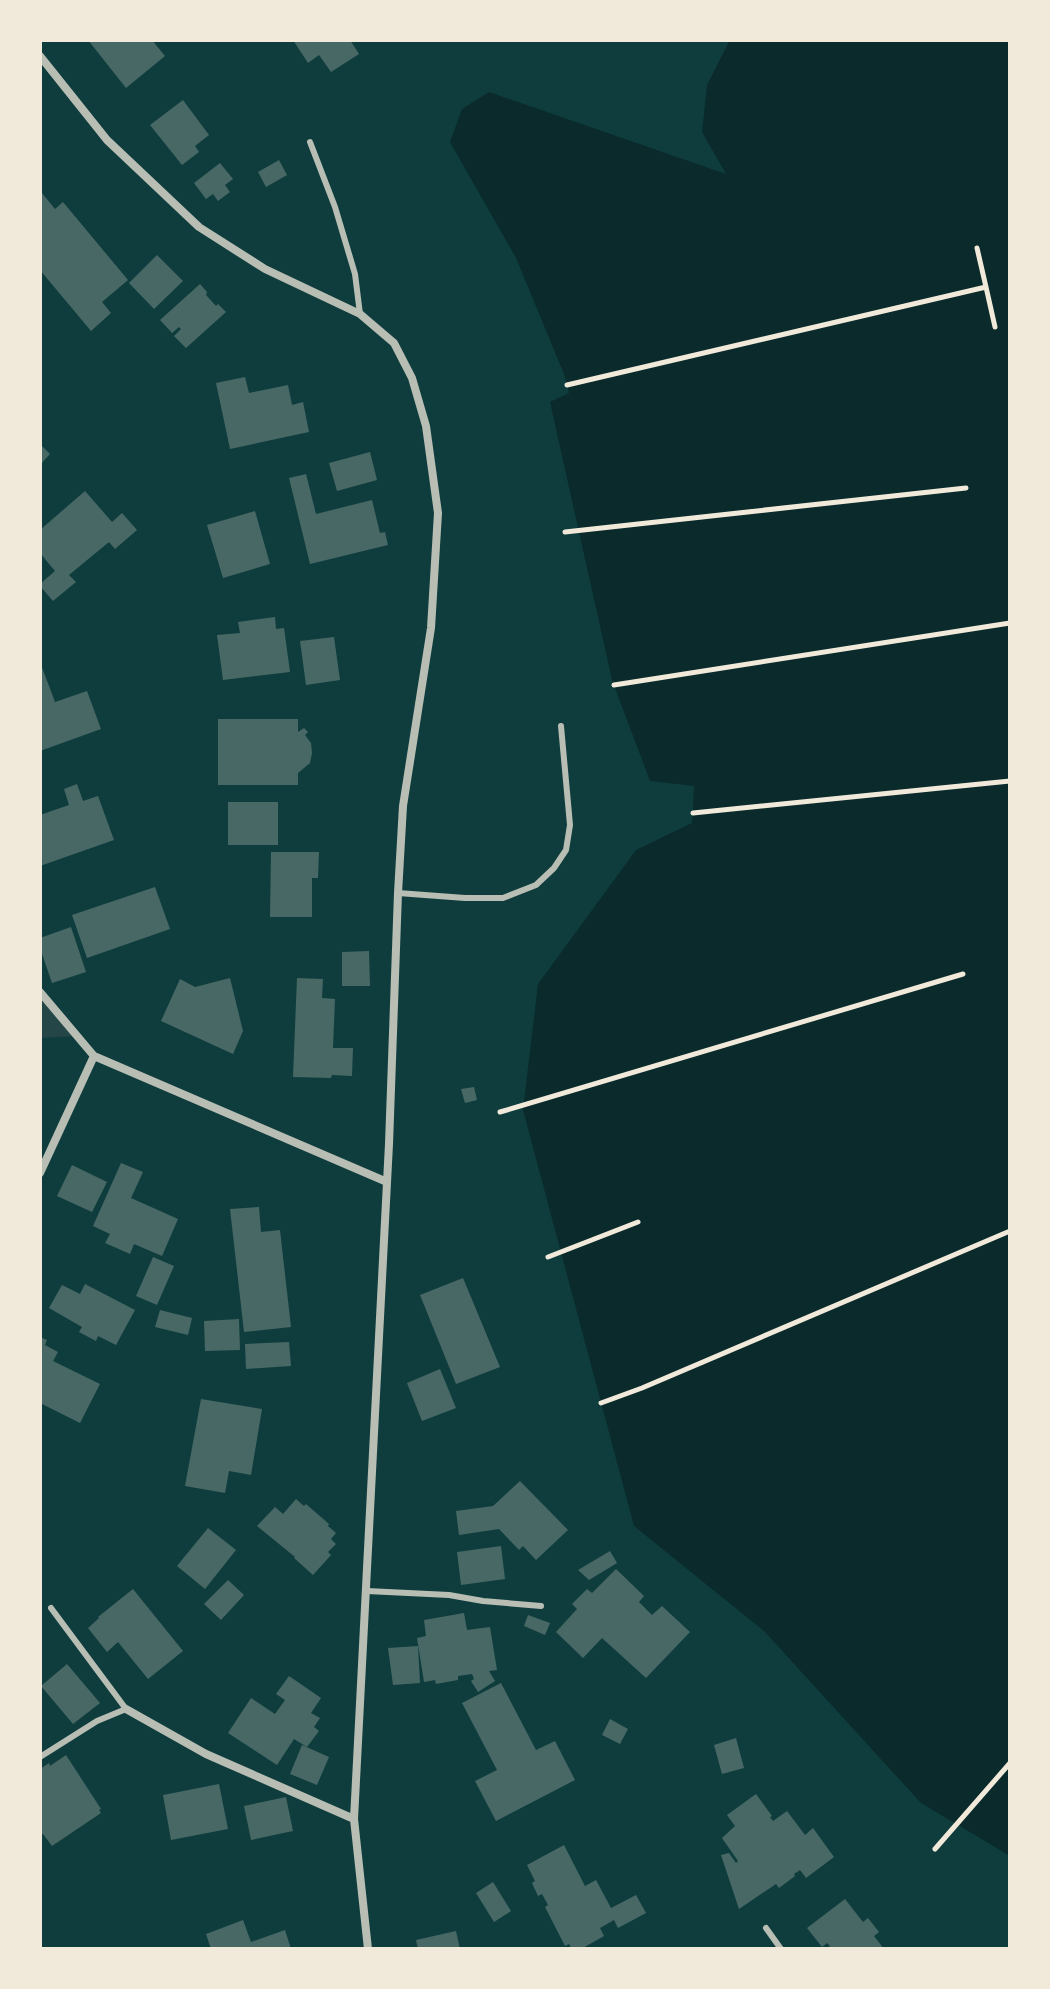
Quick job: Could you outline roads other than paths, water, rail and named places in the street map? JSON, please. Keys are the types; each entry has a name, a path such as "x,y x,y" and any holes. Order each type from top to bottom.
{"street":[{"path":"40,56 107,140 199,227 265,269 360,314 394,343 412,378 426,426 438,513 431,628 403,806 354,1819 368,1949"},
{"path":"40,992 94,1056 387,1182"},
{"path":"40,1173 94,1056"},
{"path":"126,1709 206,1754 354,1819"}],"lane":[{"path":"310,142 335,207 355,274 360,314"},
{"path":"398,893 503,898 536,885 554,868 566,850 570,825 561,726"},
{"path":"367,1591 449,1595 541,1606"},
{"path":"40,1757 97,1721 126,1709 51,1608"},
{"path":"766,1928 781,1949"}]}
